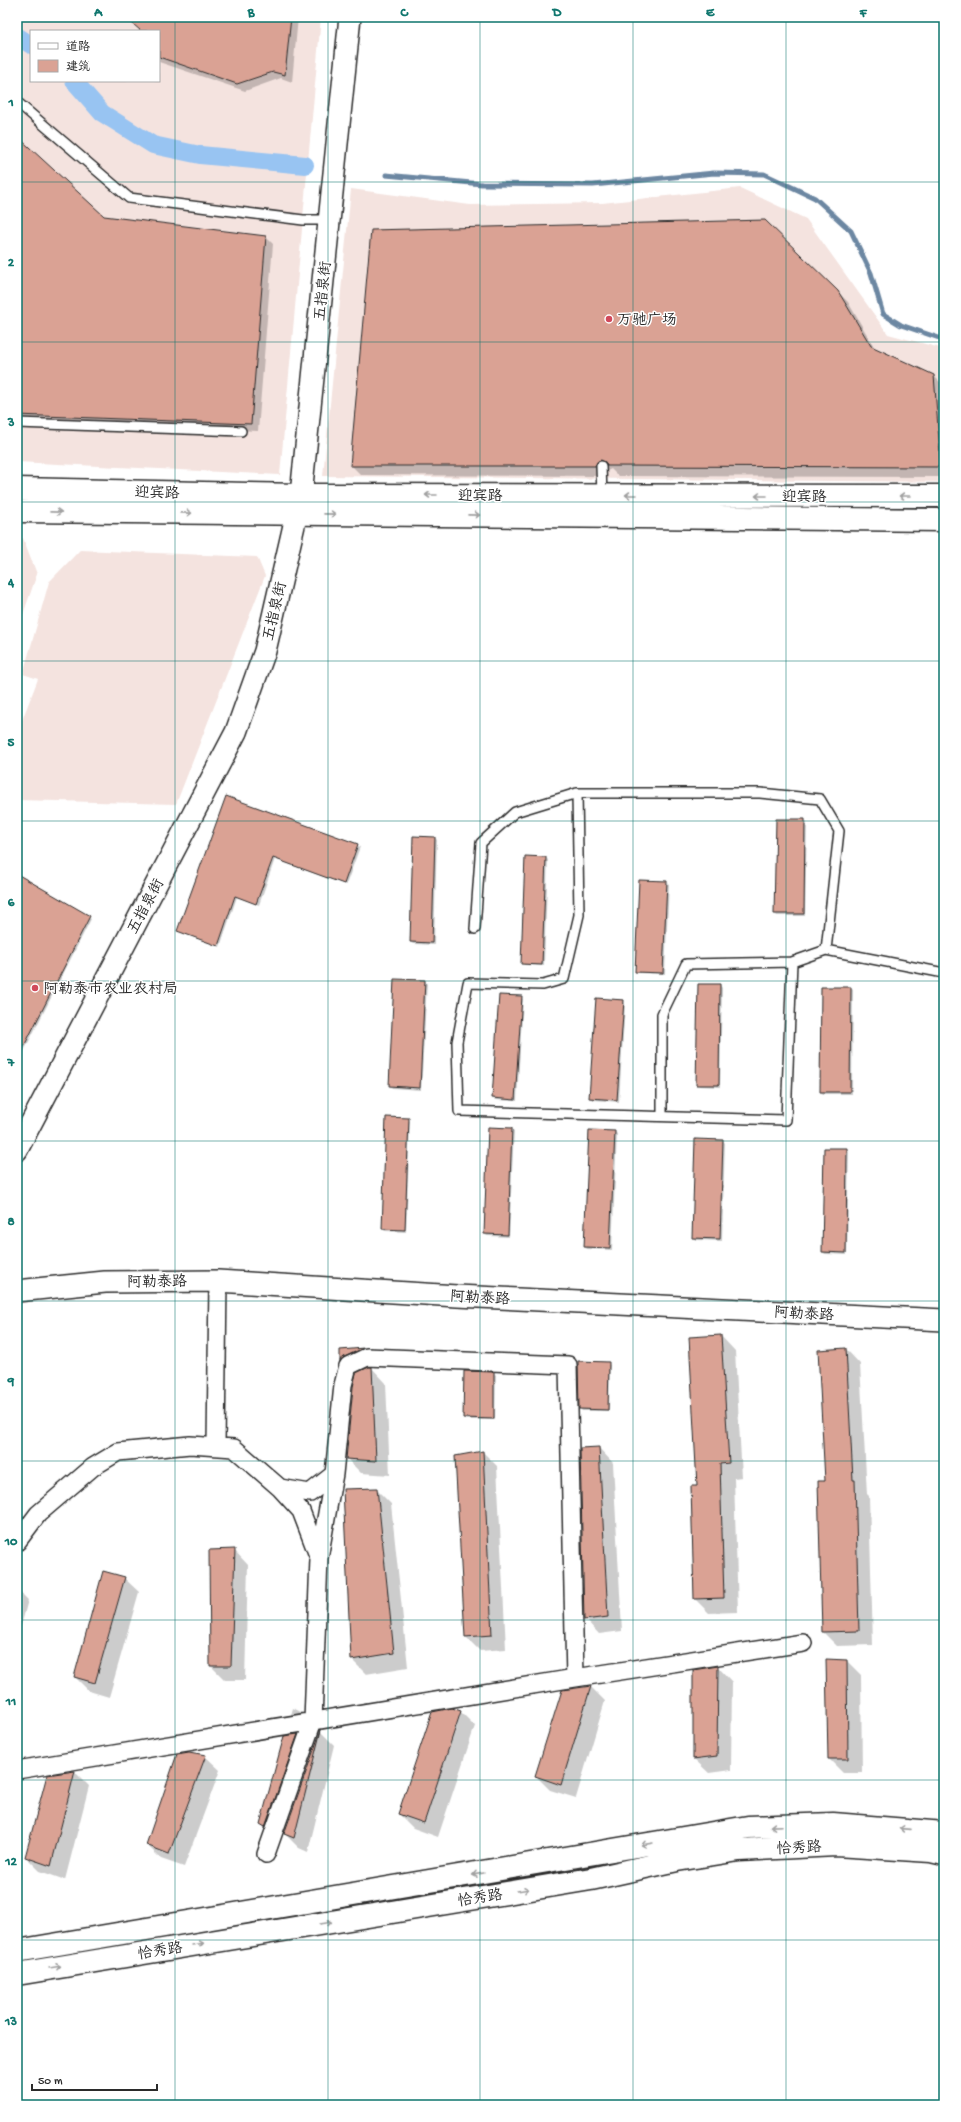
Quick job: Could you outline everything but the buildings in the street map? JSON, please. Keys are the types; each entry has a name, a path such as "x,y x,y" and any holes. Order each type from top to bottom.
{"main road":[{"name":"迎宾路","path":"17,489 299,504 944,520"},
{"name":"迎宾路","path":"17,511 602,495 944,496"},
{"name":"恰秀路","path":"17,1951 748,1827 833,1824 944,1833"},
{"name":"恰秀路","path":"17,1974 591,1879 677,1860 739,1850 836,1845 931,1851 944,1854"}],"street":[{"name":"五指泉街","path":"17,1150 236,732 265,651 299,504 350,17"},
{"name":"阿勒泰路","path":"17,1290 105,1282 218,1280 457,1296 944,1320"},
{"path":"216,1446 218,1280"},
{"path":"266,1854 313,1721 319,1558 334,1474 343,1385 348,1366 367,1357 568,1365 575,1678"},
{"path":"17,1542 38,1514 93,1467 118,1452 190,1445 216,1446 234,1448 280,1488 301,1511 319,1558"},
{"path":"280,1488 310,1493 334,1474"},
{"path":"17,1770 575,1678 803,1643"}],"lane":[{"path":"17,102 129,198 303,220 329,220"},
{"path":"17,423 241,430"},
{"path":"601,466 602,495"},
{"path":"577,793 579,915 564,979 543,985 468,983 457,1042 459,1111 786,1120 792,962"},
{"path":"475,929 481,843 515,812 577,793 760,793 820,799 839,831 826,950"},
{"path":"662,1116 662,1014 686,964 792,962 826,950 944,972"}],"shaded area":[{"path":"17,17 321,17 280,475 17,462"},
{"name":"万驰广场","path":"740,188 806,219 888,334 944,349 944,482 323,476 351,189 470,205 602,203"},
{"path":"23,538 37,574 17,632 17,539"},
{"path":"80,550 257,557 265,576 176,804 17,800 17,733 38,679 23,674 49,582"}],"waterway":[{"path":"17,36 30,44"},
{"path":"75,82 102,113 153,145 200,155 305,165"},
{"path":"386,175 482,184 593,185 714,173 764,174 815,198 851,231 871,273 883,314 901,325 942,339"}],"place":[{"name":"万驰广场","path":"609,319"},
{"name":"阿勒泰市农业农村局","path":"35,988"}]}
